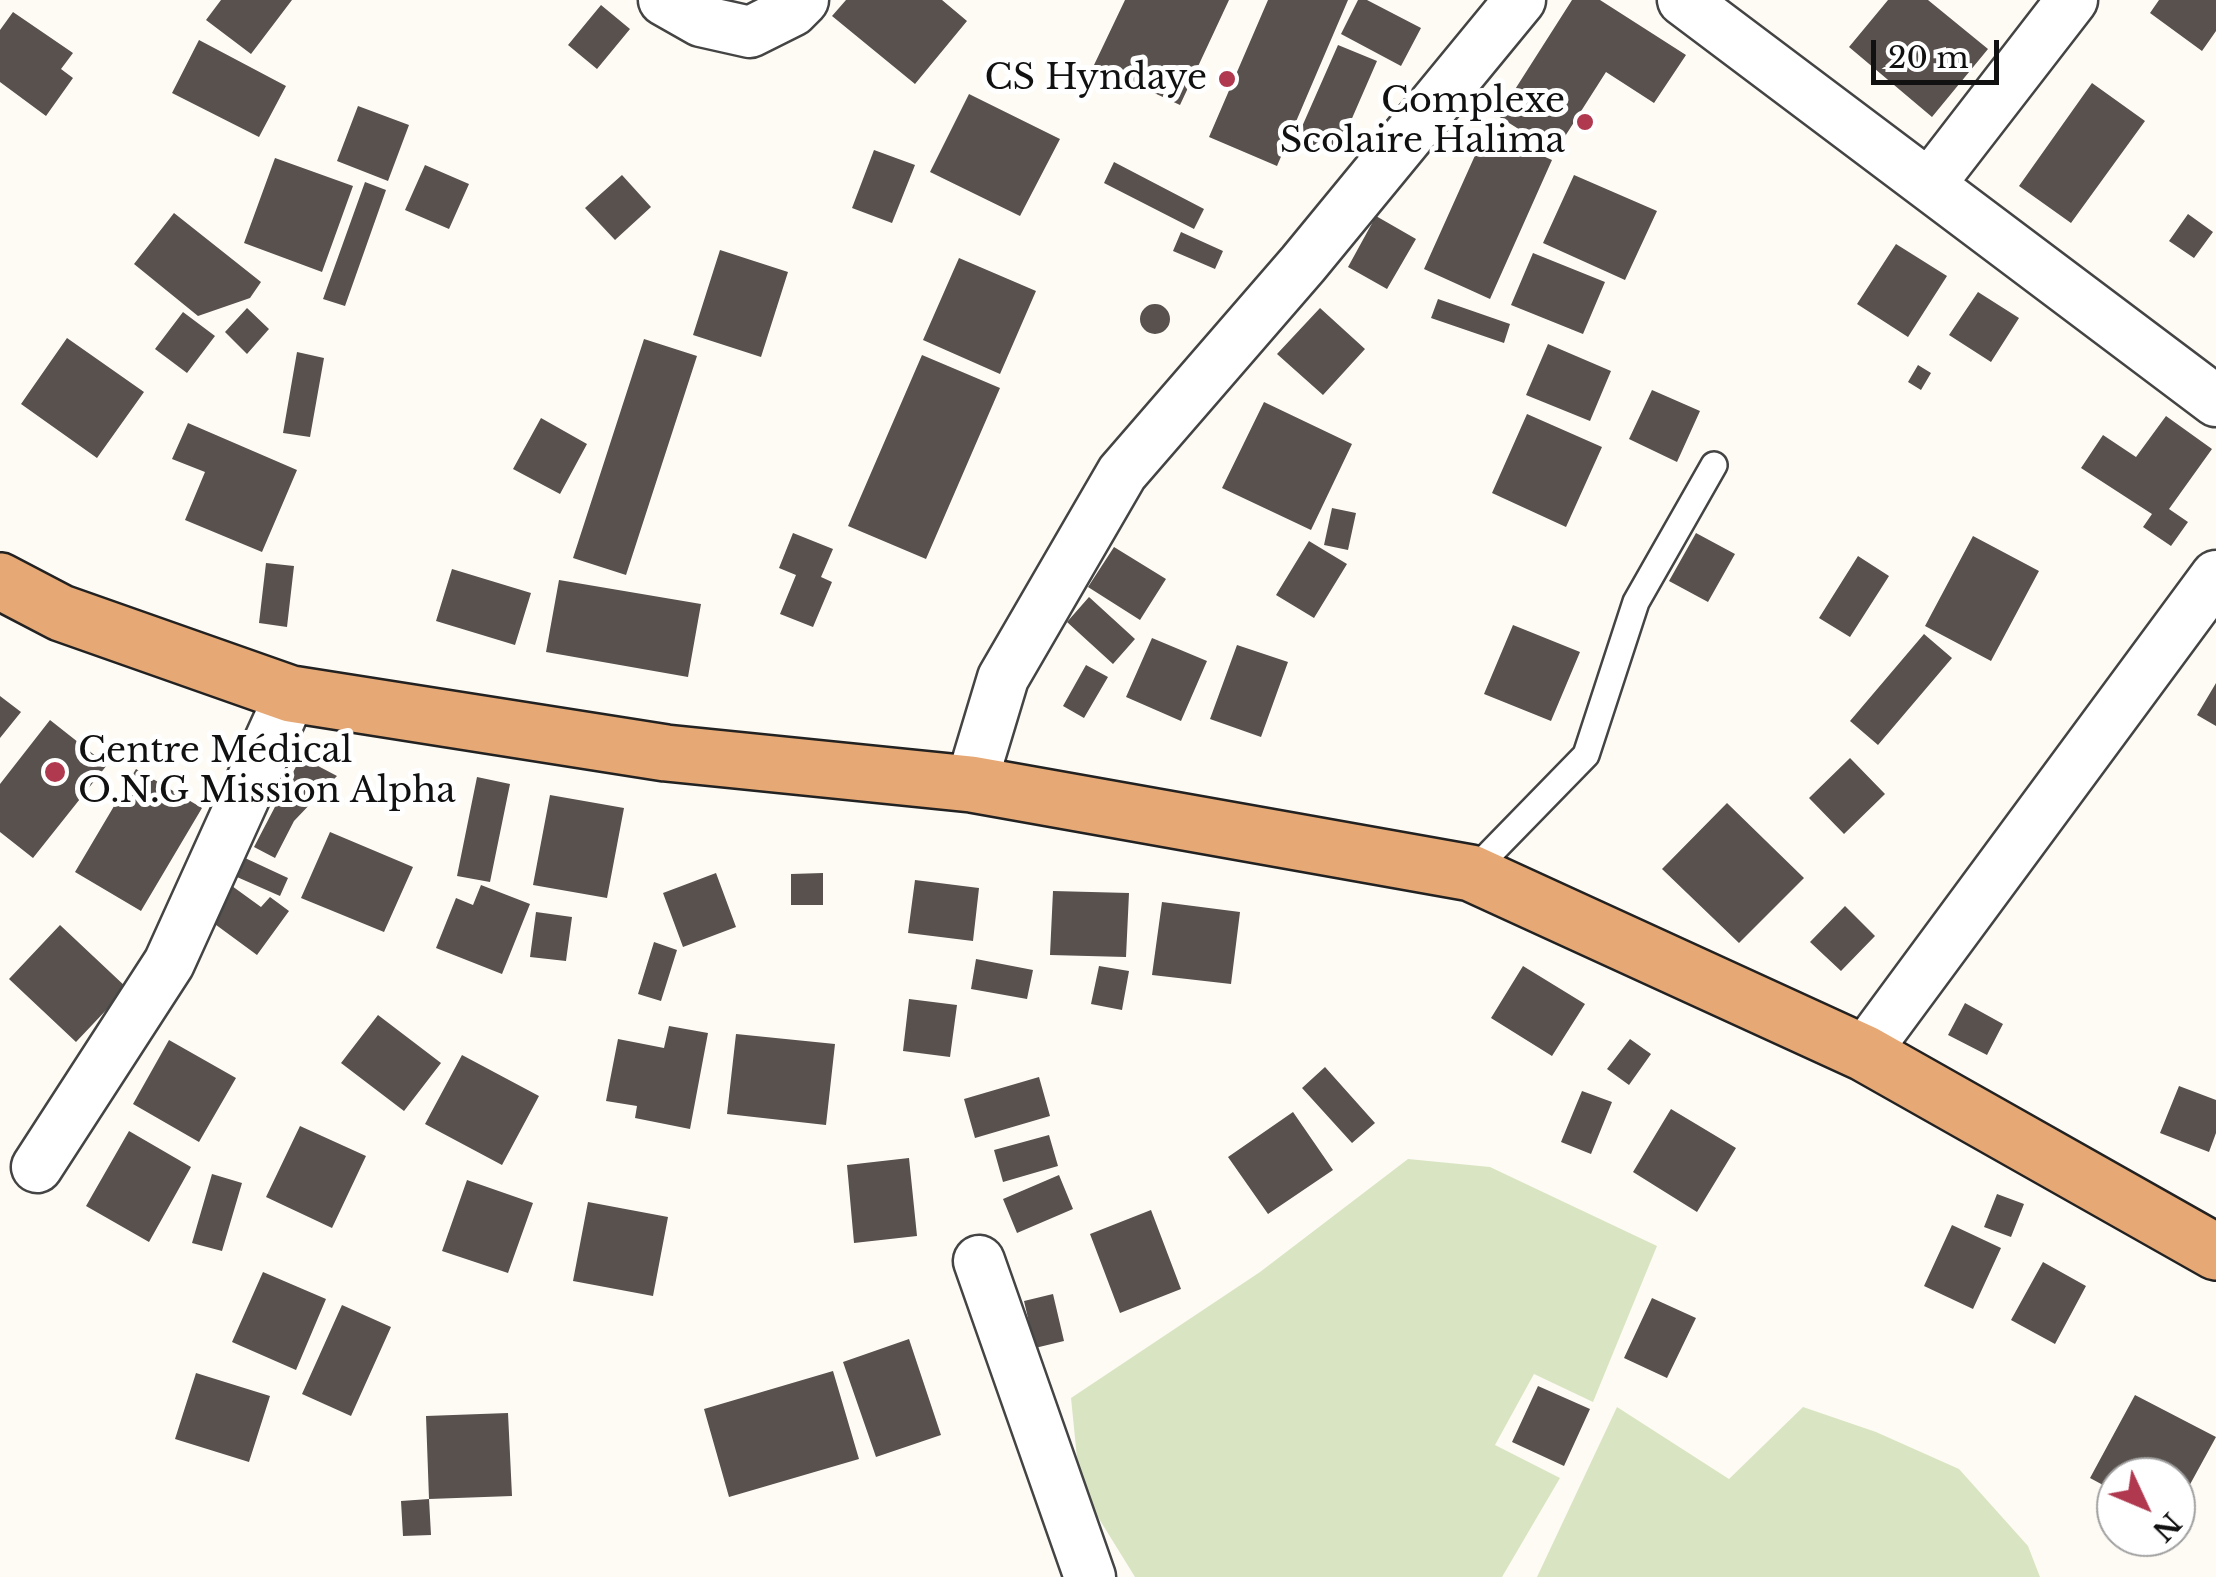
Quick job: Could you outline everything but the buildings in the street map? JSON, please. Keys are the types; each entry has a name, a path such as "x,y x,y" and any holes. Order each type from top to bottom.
{"highway":[{"path":"0,581 62,613 291,694 666,753 971,784 1472,873 1864,1053 2216,1252"}],"street":[{"path":"664,0 701,22 750,32 792,11 803,0"},
{"path":"971,784 1003,678 1122,472 1303,264 1520,0"},
{"path":"1683,0 2216,401"},
{"path":"1930,185 2072,0"},
{"path":"1864,1053 2216,576"},
{"path":"37,1167 169,963 291,694"},
{"path":"979,1260 1090,1577"}],"lane":[{"path":"1472,873 1586,755 1636,602 1714,465"}],"green space":[{"path":"1408,1159 1490,1167 1657,1246 1593,1402 1534,1374 1495,1445 1560,1478 1502,1577 1135,1577 1080,1488 1071,1398 1260,1272"},
{"path":"1617,1407 1729,1479 1803,1407 1876,1432 1959,1469 2028,1546 2040,1577 1537,1577"}],"place":[{"name":"CS Hyndaye","path":"1227,79"},
{"name":"Complexe Scolaire Halima","path":"1585,122"},
{"name":"Centre Médical O.N.G Mission Alpha","path":"55,772"}]}
